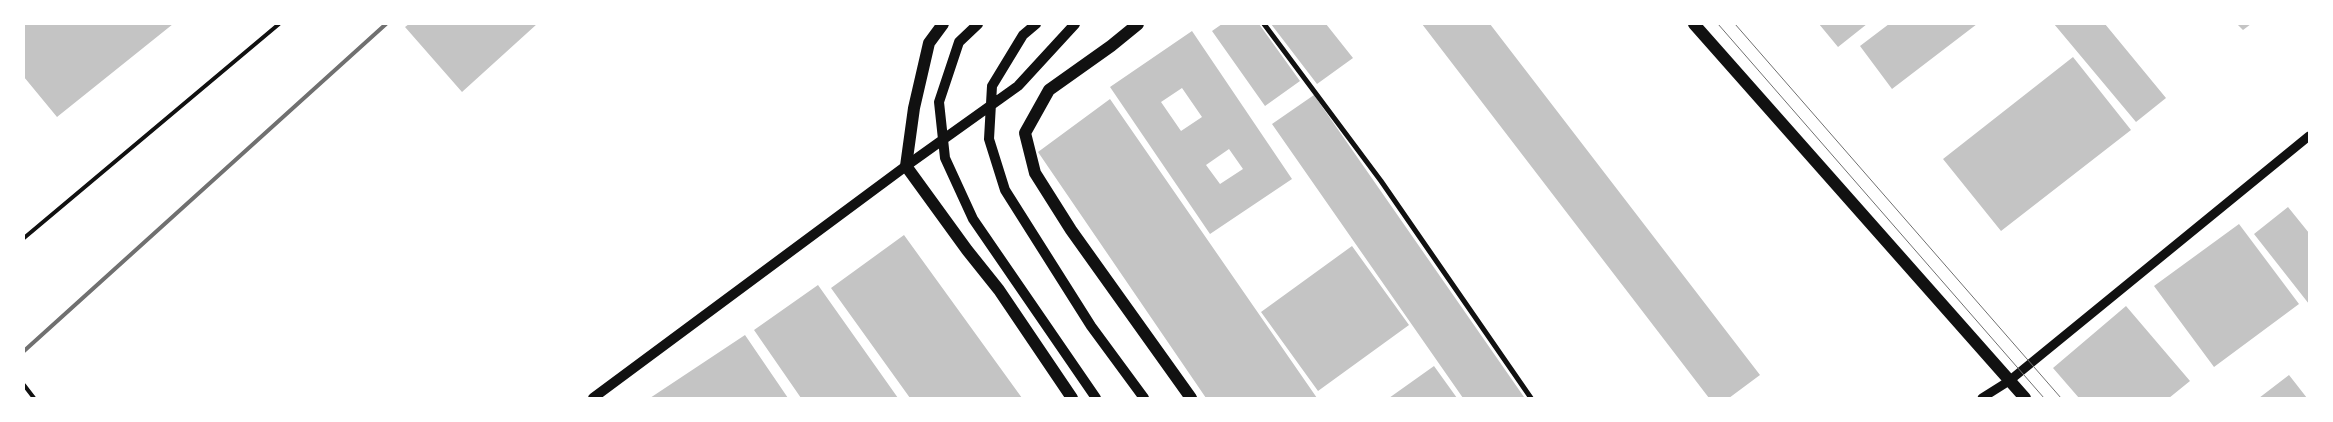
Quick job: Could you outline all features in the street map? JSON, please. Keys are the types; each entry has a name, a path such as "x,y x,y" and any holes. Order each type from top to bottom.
{"main road":[{"path":"944,24 929,43 914,108 906,166 967,250 999,290 1072,398"},
{"path":"978,24 959,42 938,102 945,158 972,219 1096,398"},
{"path":"1036,24 1023,35 992,86 989,139 1005,190 1091,326 1144,398"},
{"path":"593,398 906,166 1018,86 1075,24"},
{"path":"1138,24 1111,46 1049,90 1025,133 1036,174 1071,230 1191,398"},
{"path":"1694,24 2025,398"}],"street":[{"path":"1264,24 1382,181 1531,398"},
{"path":"1982,398 2009,381 2309,136"}],"lane":[{"path":"24,238 278,24"},
{"path":"24,385 34,398"}],"building":[{"path":"24,24 173,24 57,117 24,77"},
{"path":"409,24 537,24 462,92 405,27"},
{"path":"1222,24 1259,24 1300,81 1265,106 1212,31"},
{"path":"1271,24 1326,24 1353,58 1317,84"},
{"path":"1422,24 1490,24 1760,375 1729,398 1709,398"},
{"path":"1819,24 1867,24 1838,47"},
{"path":"1889,24 1977,24 1892,89 1860,46"},
{"path":"2054,24 2105,24 2166,98 2136,122"},
{"path":"2237,24 2251,24 2243,30"},
{"path":"1192,31 1292,179 1210,234 1110,87","holes":["1182,88 1202,117 1181,131 1161,102","1229,149 1243,169 1220,184 1206,165"]},
{"path":"2073,57 2131,130 2001,231 1943,159"},
{"path":"1314,95 1524,397 1463,398 1272,124"},
{"path":"1110,99 1317,398 1206,398 1038,152"},
{"path":"2288,207 2309,233 2309,304 2254,234"},
{"path":"2239,224 2299,304 2214,367 2154,286"},
{"path":"904,235 1022,398 910,398 831,288"},
{"path":"1352,246 1409,325 1318,391 1261,312"},
{"path":"818,285 898,398 801,398 754,330"},
{"path":"2126,306 2190,381 2169,398 2079,398 2053,368"},
{"path":"745,335 788,398 650,398"},
{"path":"1434,366 1457,398 1389,398"},
{"path":"2289,375 2307,398 2259,398"}],"tram line":[{"path":"1718,24 2044,398"},
{"path":"1735,24 2061,398"}],"railway":[{"path":"24,351 386,24"}]}
